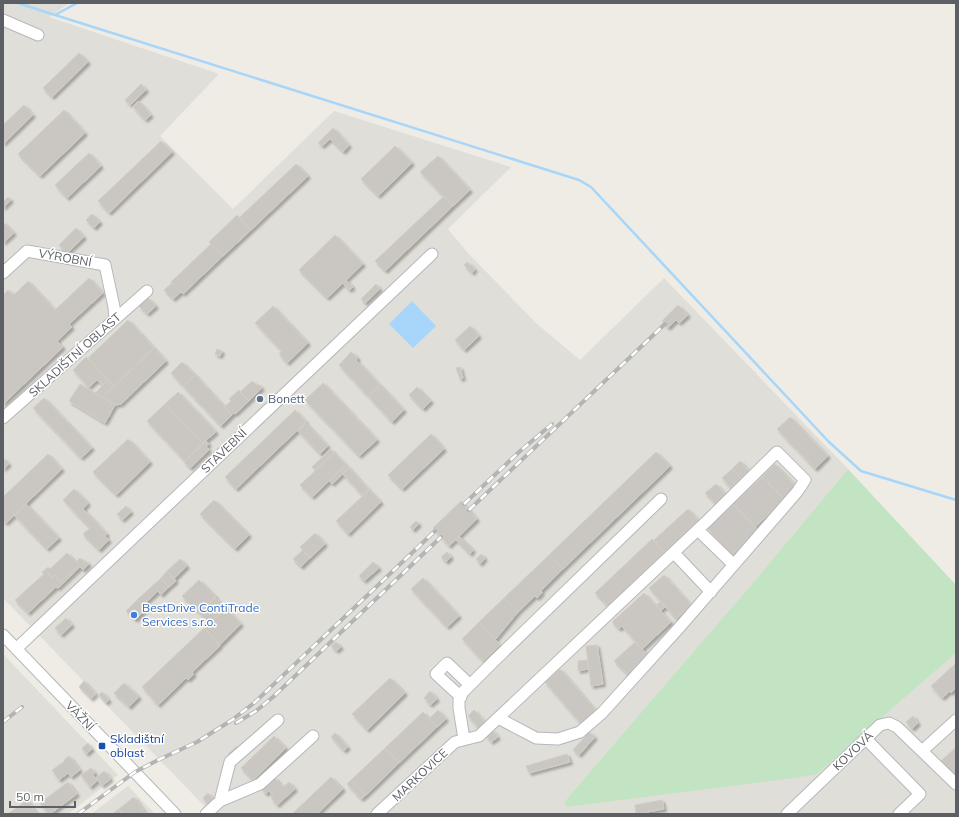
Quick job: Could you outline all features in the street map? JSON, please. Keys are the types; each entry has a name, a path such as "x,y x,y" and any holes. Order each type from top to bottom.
{"street":[{"path":"3,20 38,35"},
{"name":"VÝROBNÍ","path":"3,273 26,251 105,265 114,307 115,319"},
{"name":"STAVEBNÍ","path":"16,649 432,254"},
{"name":"SKLADIŠTNÍ OBLAST","path":"3,418 147,291"},
{"name":"MARKOVICE","path":"377,814 455,742 479,736 674,553 777,452 805,480 797,492 734,565"},
{"path":"464,739 459,708 463,692 661,499"},
{"path":"498,718 536,738 558,739 580,732 602,713 734,565 698,530"},
{"path":"674,553 711,592"},
{"name":"VÁŽNÍ","path":"3,635 175,814"},
{"path":"461,697 436,674 447,663 470,685"},
{"path":"220,801 230,762 278,720"},
{"path":"922,751 956,720"},
{"name":"KOVOVÁ","path":"787,814 880,725 889,723 898,727 956,784"},
{"path":"206,814 220,801 260,784 313,736"},
{"path":"866,738 920,794 899,814"}],"shaded area":[{"path":"3,3 69,3 49,17 219,74 160,136 233,209 334,111 511,167 448,229 467,252 536,323 580,360 664,278 848,469 757,578 564,802 816,775 956,653 956,814 212,814 3,598"},
{"path":"3,654 118,775 68,814 3,814"},
{"path":"128,786 155,814 91,814"}],"green space":[{"path":"848,469 956,585 956,653 816,775 567,807 564,802 757,578"}],"water":[{"path":"412,301 436,326 413,348 389,324"}],"building":[{"path":"79,53 88,62 52,97 43,88"},
{"path":"141,84 146,90 130,105 125,100"},
{"path":"138,101 151,115 145,120 133,107"},
{"path":"24,105 33,115 3,144 3,125"},
{"path":"64,110 85,133 40,176 18,154"},
{"path":"333,128 349,145 343,152 330,139 322,146 318,143"},
{"path":"161,141 172,152 109,213 98,201"},
{"path":"395,146 412,163 378,196 361,179"},
{"path":"89,153 101,166 67,198 55,185"},
{"path":"438,156 470,190 453,206 420,172"},
{"path":"296,164 308,176 251,230 239,218"},
{"path":"8,197 11,200 3,208 3,202"},
{"path":"443,197 453,206 385,271 375,261"},
{"path":"92,214 100,222 94,228 86,220"},
{"path":"237,215 251,230 223,256 209,242"},
{"path":"3,222 14,233 4,242 3,242"},
{"path":"76,228 84,237 67,253 59,245"},
{"path":"335,235 363,264 346,280 353,287 349,290 343,283 327,298 299,270"},
{"path":"211,244 223,256 183,294 171,282"},
{"path":"467,262 475,269 472,273 464,265"},
{"path":"89,278 103,293 69,324 72,327 57,341 63,347 3,404 3,295 8,290 14,295 28,281 55,310"},
{"path":"172,283 181,292 173,299 164,290"},
{"path":"376,284 380,289 365,303 361,299"},
{"path":"148,298 156,306 147,314 139,306"},
{"path":"678,305 688,315 679,323 676,320 668,328 662,321"},
{"path":"273,306 308,343 287,363 279,354 282,351 255,323"},
{"path":"128,320 154,348 114,386 88,358"},
{"path":"470,326 479,336 464,350 455,340"},
{"path":"154,348 166,361 121,404 115,405 102,397"},
{"path":"217,349 222,351 220,356 215,354"},
{"path":"351,352 358,358 356,360 380,385 368,396 339,365"},
{"path":"86,357 108,380 102,385 97,380 89,387 73,370"},
{"path":"182,362 195,375 183,386 171,373"},
{"path":"460,367 463,378 460,379 456,368"},
{"path":"195,375 232,415 221,426 183,386"},
{"path":"108,380 114,386 102,397 95,393"},
{"path":"252,381 262,388 249,401 240,392"},
{"path":"323,383 377,440 359,456 305,400"},
{"path":"80,384 115,405 105,423 69,401"},
{"path":"380,385 404,410 392,422 368,396"},
{"path":"417,387 431,401 423,409 409,395"},
{"path":"239,390 249,401 232,415 224,407 231,401 229,399"},
{"path":"178,392 216,432 203,443 165,404"},
{"path":"44,398 92,448 81,458 33,408"},
{"path":"165,404 203,443 185,461 147,421"},
{"path":"295,410 306,422 236,489 225,477"},
{"path":"790,417 828,456 815,469 777,429"},
{"path":"306,423 328,446 320,454 298,431"},
{"path":"431,434 444,449 402,489 388,475"},
{"path":"128,439 150,462 116,495 93,472"},
{"path":"206,441 209,444 206,446 209,450 190,468 184,462"},
{"path":"331,449 334,453 315,470 312,467"},
{"path":"656,452 670,466 563,569 549,555"},
{"path":"334,453 346,465 312,497 300,485"},
{"path":"48,454 62,469 6,523 3,521 3,497"},
{"path":"3,458 9,464 3,469"},
{"path":"740,461 749,471 741,478 732,469"},
{"path":"775,464 797,487 784,499 762,477"},
{"path":"346,465 349,468 332,484 329,481"},
{"path":"349,468 369,490 363,496 343,474"},
{"path":"732,469 741,478 731,488 722,478"},
{"path":"762,477 784,499 755,527 733,504"},
{"path":"716,484 725,494 715,503 705,493"},
{"path":"74,489 88,503 83,509 107,534 105,536 109,540 99,550 83,534 90,528 63,500"},
{"path":"369,490 381,502 348,534 336,521"},
{"path":"214,500 249,535 235,549 200,514"},
{"path":"461,501 477,519 449,546 433,528"},
{"path":"26,504 59,538 47,549 14,515"},
{"path":"733,504 758,530 732,555 708,529"},
{"path":"126,506 131,512 122,520 117,514"},
{"path":"688,509 698,520 664,552 654,540"},
{"path":"416,521 419,524 413,530 410,527"},
{"path":"315,533 325,544 310,558 300,547"},
{"path":"459,536 473,550 470,554 455,539"},
{"path":"652,539 664,552 608,606 595,593"},
{"path":"303,550 310,558 301,567 293,559"},
{"path":"447,552 451,557 446,562 441,557"},
{"path":"67,553 79,565 61,582 55,575 52,578 45,570 48,567 50,569"},
{"path":"481,554 485,558 480,564 476,559"},
{"path":"549,555 563,569 541,591 542,593 537,598 535,596 518,612 504,598"},
{"path":"80,558 89,564 83,570 80,567 28,613 15,600 44,574 42,572 45,570 52,578 55,575 61,582 79,565 76,562"},
{"path":"180,559 187,566 174,579 167,571"},
{"path":"373,562 379,568 364,581 359,576"},
{"path":"167,571 176,581 169,587 161,578"},
{"path":"664,575 691,605 676,619 649,588"},
{"path":"161,578 169,587 161,595 158,591 143,605 137,600"},
{"path":"423,578 459,616 447,627 411,589"},
{"path":"199,580 216,597 199,613 182,596"},
{"path":"644,593 671,622 642,649 622,626 619,629 612,622"},
{"path":"215,597 226,608 209,624 199,613"},
{"path":"504,598 518,612 495,640 479,622"},
{"path":"137,600 146,609 135,620 126,611"},
{"path":"660,602 665,607 661,610 656,605"},
{"path":"226,608 241,624 220,645 204,628"},
{"path":"66,618 72,625 61,635 55,628"},
{"path":"479,622 500,645 483,661 462,639"},
{"path":"204,628 220,646 192,672 194,674 188,680 186,678 158,705 142,687"},
{"path":"336,642 341,647 336,651 331,646"},
{"path":"635,642 648,655 627,674 614,661"},
{"path":"597,645 603,684 591,686 586,646"},
{"path":"587,660 588,669 578,671 578,661"},
{"path":"955,664 956,688 942,698 931,686"},
{"path":"560,669 596,711 581,724 545,682"},
{"path":"390,678 405,693 367,730 352,714"},
{"path":"84,681 96,694 91,699 79,687"},
{"path":"124,683 139,697 129,707 114,693"},
{"path":"430,691 437,699 430,705 424,698"},
{"path":"102,692 109,700 106,703 99,695"},
{"path":"438,710 446,719 437,727 429,719"},
{"path":"474,710 486,723 480,730 468,716"},
{"path":"423,712 437,727 399,763 385,748"},
{"path":"913,716 918,723 912,729 906,722"},
{"path":"492,730 498,737 491,742 486,736"},
{"path":"589,732 595,737 579,755 573,750"},
{"path":"335,733 348,747 344,751 331,737"},
{"path":"274,736 286,748 253,780 241,768"},
{"path":"88,743 92,749 86,754 82,748"},
{"path":"237,746 239,748 230,756 228,754"},
{"path":"956,747 956,779 940,762"},
{"path":"385,748 399,763 366,795 351,780"},
{"path":"567,754 570,762 529,773 526,766"},
{"path":"69,756 80,770 71,777 68,773 59,780 52,770 65,761 64,760"},
{"path":"91,768 95,773 93,775 98,780 90,787 81,775"},
{"path":"104,771 111,779 102,786 96,778"},
{"path":"276,777 275,778 283,787 289,782 295,789 277,805 271,798 273,796 269,791 266,794 262,790"},
{"path":"331,777 343,789 320,812 317,814 292,814"},
{"path":"351,780 366,795 361,799 347,784"},
{"path":"68,782 77,794 48,814 40,803"},
{"path":"208,793 213,799 207,803 203,798"},
{"path":"134,797 146,814 123,814 119,809"},
{"path":"27,800 37,814 8,814"},
{"path":"662,800 664,809 636,814 635,805"},
{"path":"119,809 123,814 112,814"}],"waterway":[{"path":"18,3 55,15 77,3"},
{"path":"55,15 579,180 591,187 829,442 861,471 956,500"}],"railway":[{"path":"469,510 665,324"},
{"path":"464,504 519,452 552,424"},
{"path":"78,814 135,772 197,742 232,720 254,703 435,531"},
{"path":"236,723 256,711 273,697 441,537"},
{"path":"3,722 22,707"}],"place":[{"name":"Bonett","path":"260,399"},
{"name":"BestDrive ContiTrade Services s.r.o.","path":"134,615"},
{"name":"Skladištní oblast","path":"102,746"}]}
